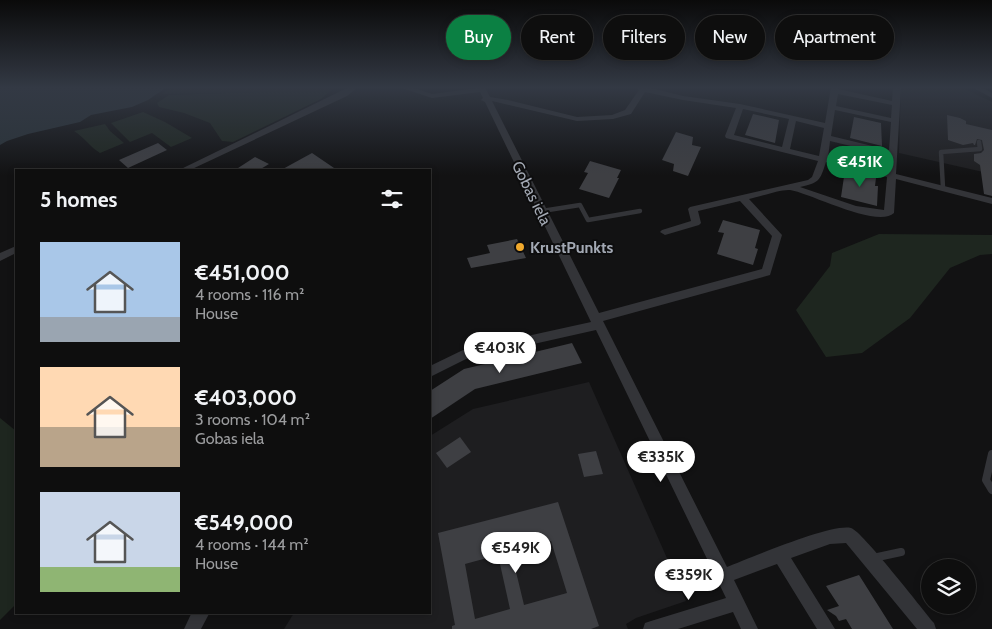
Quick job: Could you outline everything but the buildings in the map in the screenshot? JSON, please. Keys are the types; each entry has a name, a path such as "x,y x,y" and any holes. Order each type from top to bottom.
{"street":[{"path":"185,169 297,116"},
{"name":"Gobas iela","path":"494,116 750,629"},
{"path":"565,116 576,119 615,116"},
{"path":"736,116 729,136 943,188 992,202"},
{"path":"786,116 828,126"},
{"path":"665,232 696,223 693,209 811,182 816,178 822,159 830,116"},
{"path":"873,116 895,122"},
{"path":"790,187 813,196 885,214 891,210 895,116"},
{"path":"785,150 793,118"},
{"path":"826,138 894,154"},
{"path":"431,371 463,355 596,322 766,272 777,236 742,198"},
{"path":"0,257 15,250"},
{"path":"723,576 830,536 850,535 928,629"},
{"path":"780,555 827,629"},
{"path":"651,629 736,602"},
{"path":"192,629 201,614"}],"lane":[{"path":"943,188 941,152 980,149 979,142"},
{"path":"542,211 580,205 588,220 640,211"},
{"path":"992,454 986,480 992,490"},
{"path":"871,559 901,552"}],"shaded area":[{"path":"0,116 89,116 80,122 28,134 0,145"},
{"path":"130,116 153,116 192,138 171,147 152,133 130,142 111,123"},
{"path":"193,116 285,116 233,142 222,141 210,123"},
{"path":"900,116 992,116 992,174 899,153"},
{"path":"105,124 124,143 100,153 74,131"},
{"path":"879,234 992,235 992,254 980,255 950,268 910,318 862,353 826,357 796,310 830,266 832,253"},
{"path":"589,382 686,601 636,618 626,624 628,629 284,629 293,614 431,614 431,435 473,409"},
{"path":"0,418 15,430 15,605 0,620"}],"place":[{"name":"KrustPunkts","path":"520,247"}]}
